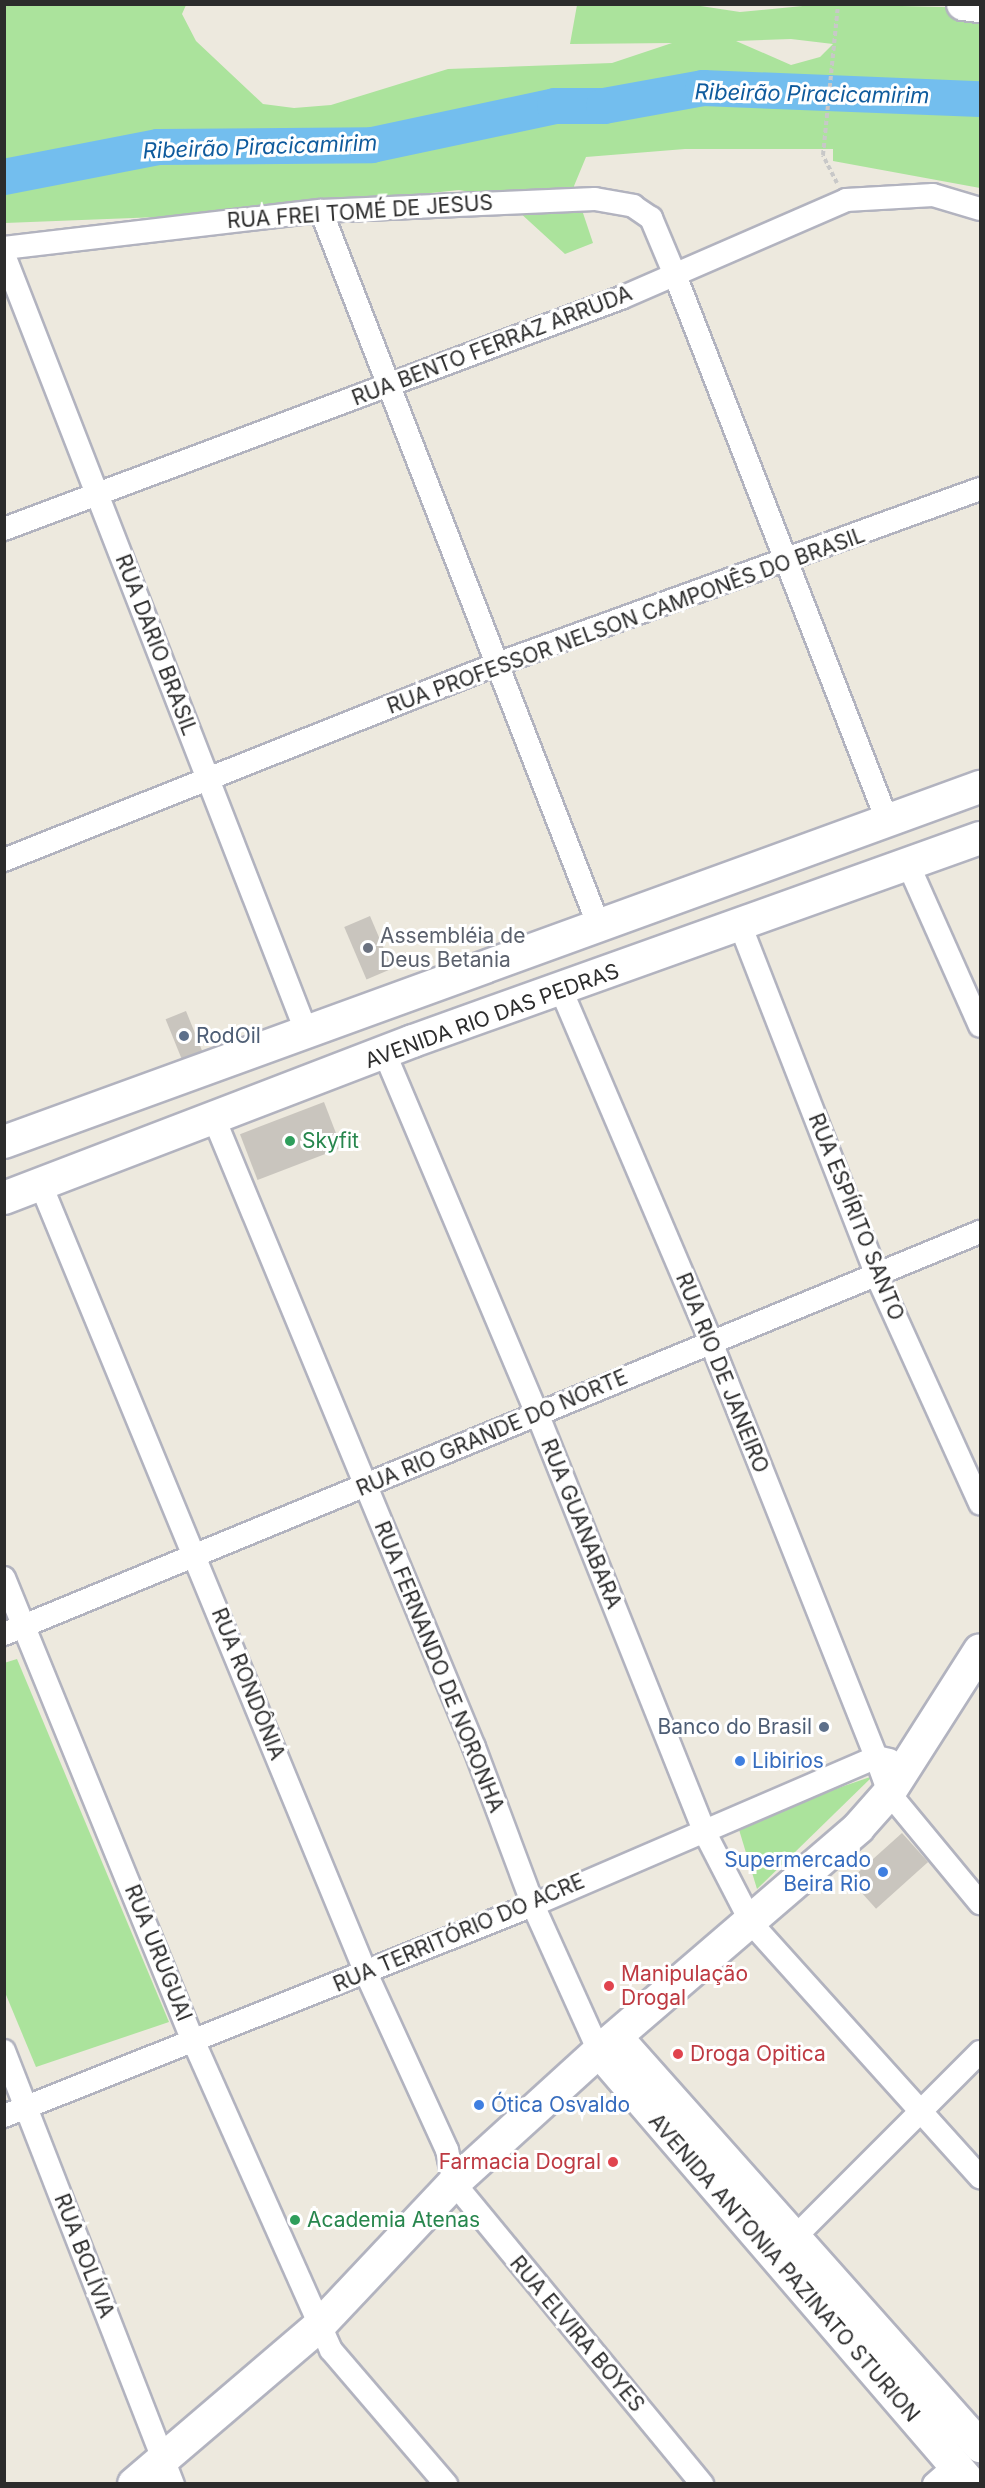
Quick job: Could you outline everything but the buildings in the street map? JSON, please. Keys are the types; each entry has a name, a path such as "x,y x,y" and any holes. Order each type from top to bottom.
{"main road":[{"path":"963,4 981,6"},
{"path":"4,1142 308,1036 600,929 887,819 981,787"},
{"name":"AVENIDA RIO DAS PEDRAS","path":"4,1198 213,1116 562,992 981,838"},
{"path":"562,992 548,984 548,964 600,929"},
{"path":"134,2484 167,2472 320,2325 454,2183 608,2044 752,1924 889,1793 981,1650"},
{"name":"AVENIDA ANTONIA PAZINATO STURION","path":"608,2044 794,2238 981,2446"},
{"name":"AVENIDA ANTONIA PAZINATO STURION","path":"608,2044 960,2475"}],"street":[{"name":"RUA BENTO FERRAZ ARRUDA","path":"4,529 99,497 675,275 846,200 933,195 981,209"},
{"name":"RUA FREI TOMÉ DE JESUS","path":"4,248 321,211 596,199 633,206 651,218 675,275 785,564 887,819"},
{"path":"321,211 600,929"},
{"name":"RUA DARIO BRASIL","path":"4,255 308,1036"},
{"name":"RUA PROFESSOR NELSON CAMPONÊS DO BRASIL","path":"4,860 209,782 497,664 785,564 981,489"},
{"path":"908,864 981,1026"},
{"name":"RUA ESPÍRITO SANTO","path":"741,927 876,1274 981,1503"},
{"name":"RUA RIO DE JANEIRO","path":"562,992 711,1342 876,1757"},
{"name":"RUA GUANABARA","path":"385,1054 537,1413 703,1829 752,1924 981,2177"},
{"name":"RUA FERNANDO DE NORONHA","path":"213,1116 366,1488 533,1905 608,2044"},
{"name":"RUA RONDÔNIA","path":"41,1185 366,1973 447,2150 454,2183"},
{"name":"RUA RIO GRANDE DO NORTE","path":"14,1630 195,1555 366,1488 537,1413 981,1232"},
{"name":"RUA URUGUAI","path":"4,1578 14,1630 331,2350 446,2484"},
{"path":"876,1757 906,1766"},
{"path":"876,1757 889,1793 981,1903"},
{"name":"RUA TERRITÓRIO DO ACRE","path":"4,2116 533,1905 703,1829 876,1757"},
{"name":"RUA BOLÍVIA","path":"4,2051 167,2472"},
{"path":"794,2238 981,2052"},
{"name":"RUA ELVIRA BOYES","path":"454,2183 702,2484"}],"path":[{"path":"838,4 823,155 846,200"}],"green space":[{"path":"823,4 980,8 980,188 833,161 833,149 685,149 586,157 574,186 593,243 565,254 518,211 492,196 459,190 235,214 5,223 4,5 186,5 182,14 196,41 263,104 294,108 331,105 448,69 612,63 672,43 570,44 577,5 694,5 740,12","holes":["791,39 833,44 820,57 791,65 736,41"]},
{"path":"17,1659 169,2022 36,2067 4,1990 4,1663"},
{"path":"873,1776 757,1889 737,1823"}],"waterway":[{"name":"Ribeirão Piracicamirim","path":"4,177 158,147 372,145 555,106 604,106 703,88 980,99"}],"place":[{"name":"Assembléia de Deus Betania","path":"368,948"},
{"name":"RodOil","path":"184,1036"},
{"name":"Skyfit","path":"290,1141"},
{"name":"Banco do Brasil","path":"824,1727"},
{"name":"Libirios","path":"740,1761"},
{"name":"Supermercado Beira Rio","path":"883,1872"},
{"name":"Manipulação Drogal","path":"609,1986"},
{"name":"Droga Opitica","path":"678,2054"},
{"name":"Ótica Osvaldo","path":"479,2105"},
{"name":"Farmacia Dogral","path":"613,2162"},
{"name":"Academia Atenas","path":"295,2220"}]}
